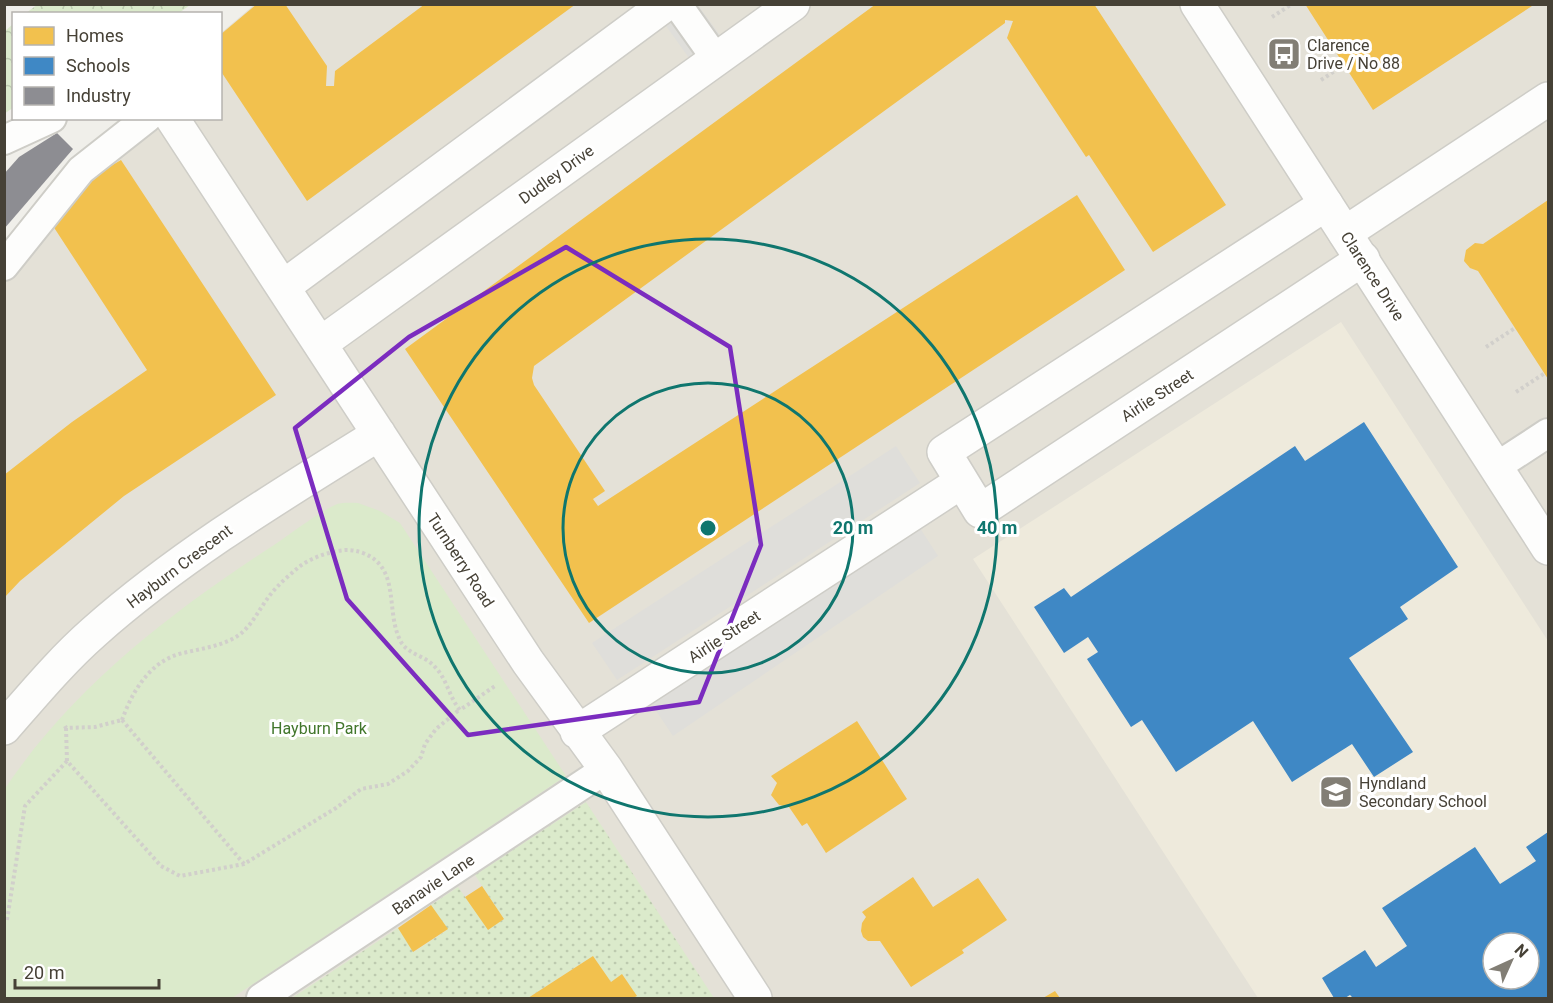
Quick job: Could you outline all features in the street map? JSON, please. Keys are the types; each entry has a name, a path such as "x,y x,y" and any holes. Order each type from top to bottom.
{"street":[{"path":"283,287 666,4"},
{"name":"Dudley Drive","path":"320,344 793,4"},
{"name":"Clarence Drive","path":"1197,4 1548,548"},
{"path":"1345,233 1548,99"},
{"name":"Turnberry Road","path":"173,120 528,663 606,770 755,999"},
{"name":"Airlie Street","path":"1326,204 944,452 980,511 1363,259"},
{"name":"Hayburn Crescent","path":"4,728 37,689 94,632 193,553 379,434"},
{"name":"Airlie Street","path":"577,732 961,482"}],"lane":[{"path":"677,4 716,59"},
{"path":"4,141 48,120"},
{"path":"4,266 81,170 144,120"},
{"path":"1496,467 1548,433"},
{"name":"Banavie Lane","path":"261,999 606,770"}],"path":[{"path":"1272,17 1292,4"},
{"path":"1321,80 1344,65"},
{"path":"1486,347 1515,328"},
{"path":"1516,392 1545,373"},
{"path":"122,720 140,682 160,664 177,655 207,648 236,637 276,589 300,566 338,551 354,549 371,556 382,566 390,585 393,622 400,642 409,651 434,665 459,710"},
{"path":"66,728 67,761 161,866 180,876 244,864 336,808 361,789 388,784 408,771 421,757 425,744 436,729 459,710 528,663"},
{"path":"31,697 66,728 95,727 122,720"},
{"path":"122,720 244,864"},
{"path":"7,920 25,806 67,761"}],"highlighted area":[{"path":"566,247 730,347 761,545 699,702 468,735 347,599 295,428 409,337"}],"shaded area":[{"path":"254,5 1548,5 1548,998 5,998 5,244 79,154 119,120 222,120 222,32"},
{"path":"666,5 698,5 730,49 699,72 656,12"},
{"name":"Hyndland Secondary School","path":"1341,322 1548,641 1548,998 1258,998 973,559"},
{"path":"896,446 920,483 617,680 592,643"},
{"path":"918,525 938,556 673,736 651,703"}],"green space":[{"path":"37,4 190,5 180,12 27,12"},
{"path":"12,25 12,109 5,113 5,31"},
{"name":"Hayburn Park","path":"358,503 380,511 400,523 566,776 232,998 5,998 4,790 61,718 126,654 198,597 320,513 337,504"},
{"path":"586,802 714,998 633,998 636,996 623,975 611,982 593,956 528,998 292,998 398,928 414,952 447,930 431,905 458,887 488,929 504,919 475,875"}],"building: Homes":[{"path":"257,4 285,4 327,66 326,86 334,86 335,71 425,4 576,4 307,201 222,73 222,33"},
{"path":"876,4 1094,4 1226,205 1153,252 1089,155 1086,157 1007,38 1013,21 1005,20 1005,23 534,366 532,378 534,385 605,491 593,499 598,506 1077,195 1125,270 589,623 405,349"},
{"path":"1305,4 1535,4 1373,110"},
{"path":"121,160 276,395 124,496 20,581 4,598 4,475 72,422 147,370 53,226 92,177"},
{"path":"1548,200 1548,379 1478,271 1470,268 1464,261 1466,250 1475,243 1483,244"},
{"path":"857,721 907,799 826,853 807,823 802,826 789,807 779,805 771,795 777,783 771,776"},
{"path":"913,877 933,907 978,878 1007,920 962,950 964,953 911,987 880,941 868,941 863,937 861,931 866,917 862,912"},
{"path":"482,886 504,919 488,930 465,897"},
{"path":"431,905 448,929 413,952 398,928"},
{"path":"593,956 611,982 622,974 637,996 633,998 528,998"},
{"path":"1055,991 1060,998 1043,998"}],"building: Schools":[{"path":"1364,422 1458,567 1400,607 1408,619 1349,658 1413,752 1374,777 1352,744 1292,782 1253,721 1176,772 1142,720 1131,727 1087,659 1098,652 1088,637 1064,653 1034,607 1064,588 1071,597 1295,446 1305,461"},
{"path":"1548,832 1548,998 1353,998 1350,995 1345,998 1334,998 1322,978 1365,950 1376,967 1407,946 1382,908 1475,847 1500,884 1536,861 1526,847"}],"building: Industry":[{"path":"57,133 73,149 4,229 4,174 19,157"}],"place":[{"name":"Clarence Drive / No 88","path":"1284,54"},
{"name":"Hyndland Secondary School","path":"1336,792"}]}
